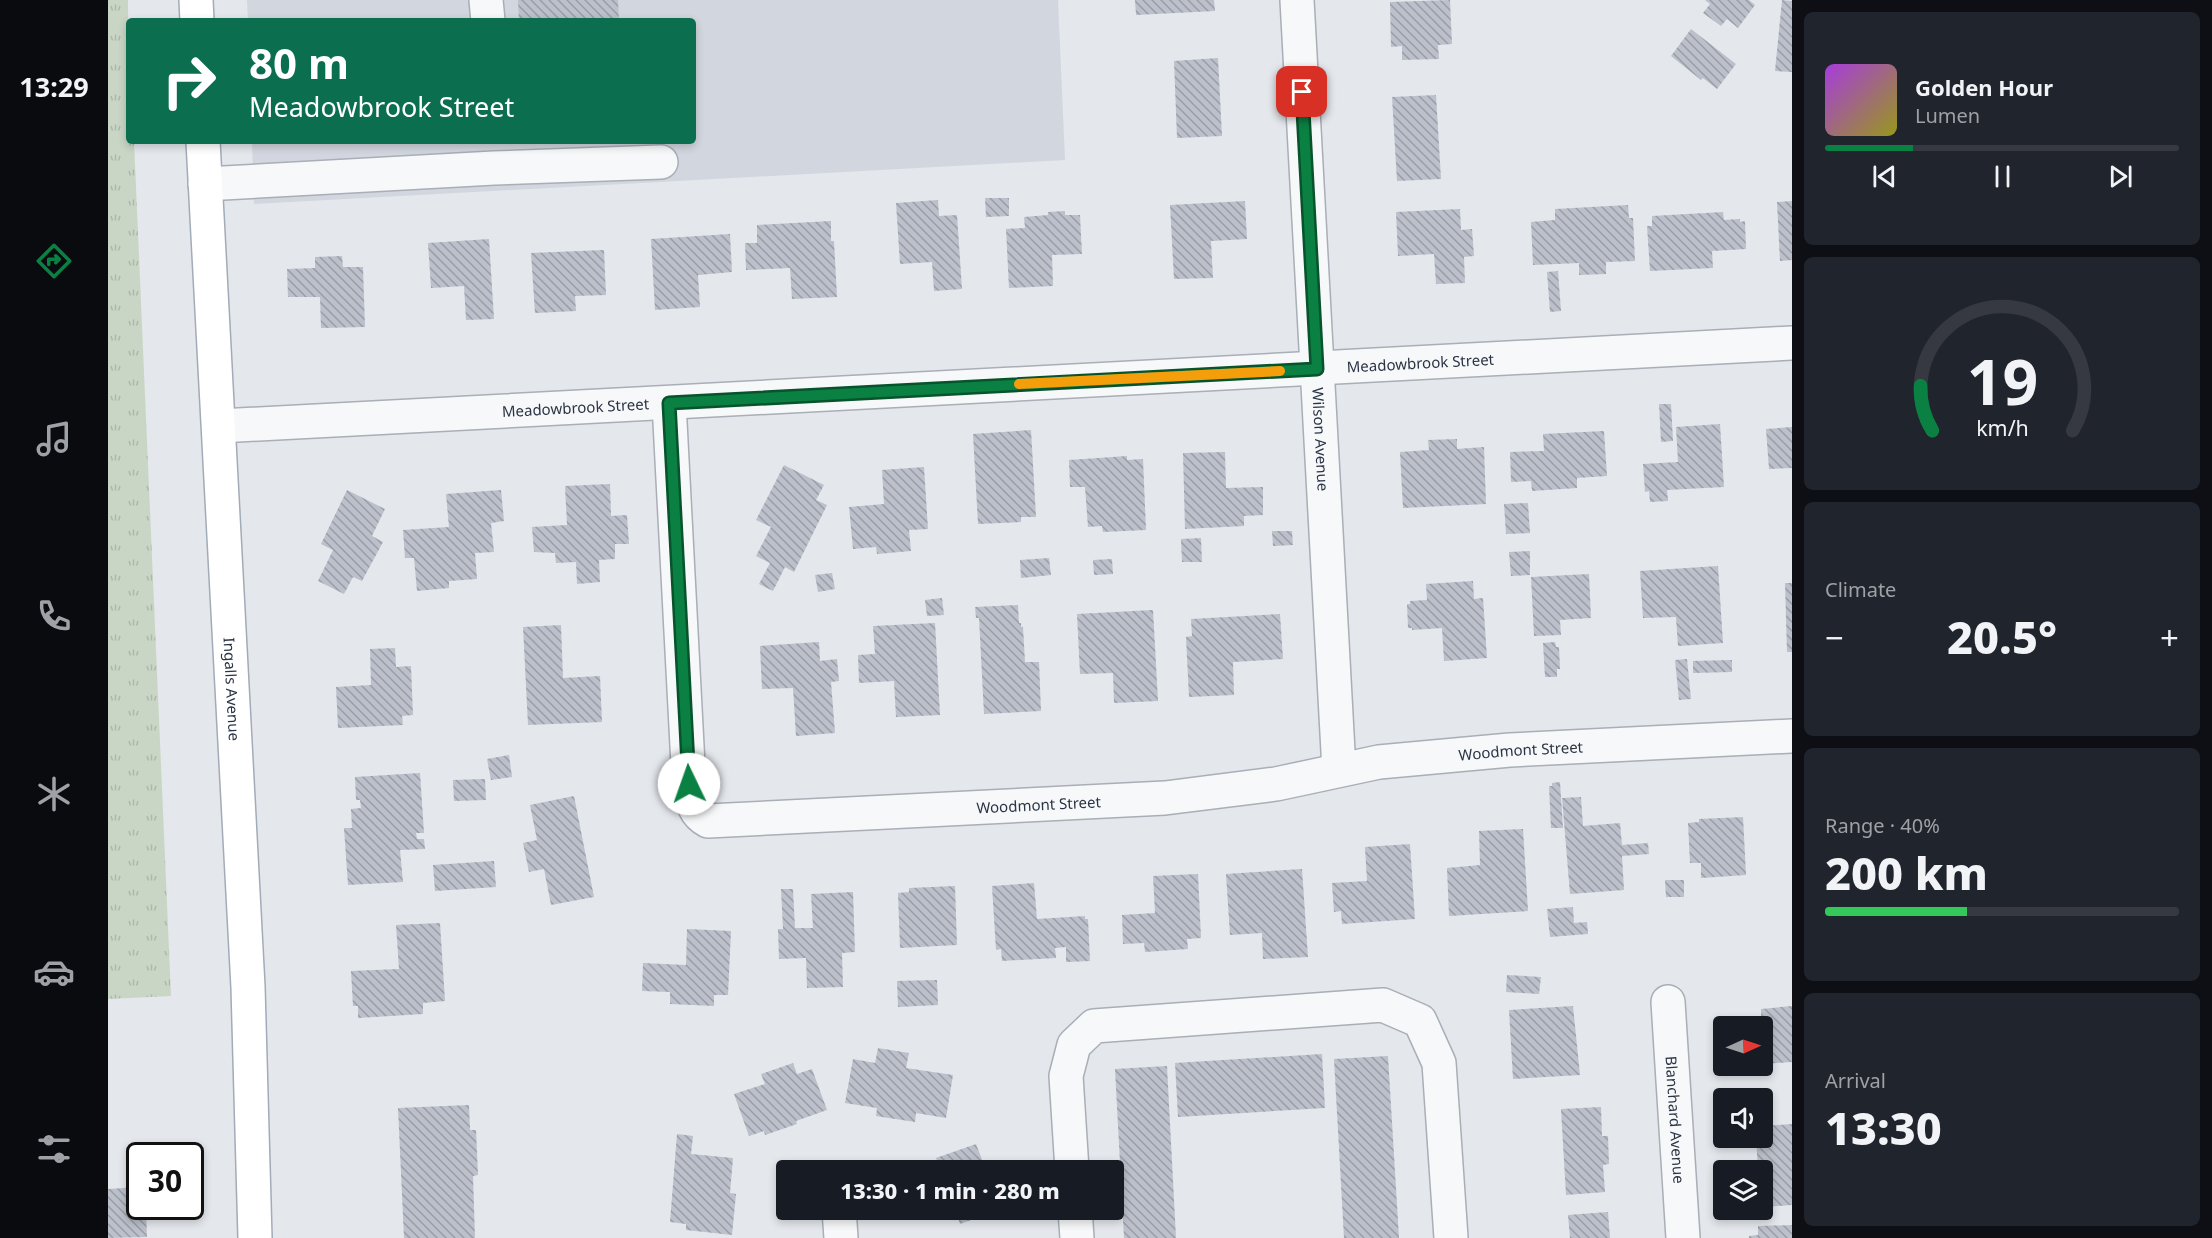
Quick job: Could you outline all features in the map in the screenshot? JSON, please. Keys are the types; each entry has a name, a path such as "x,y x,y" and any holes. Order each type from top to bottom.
{"main road":[{"path":"196,0 197,18"},
{"name":"Ingalls Avenue","path":"203,144 220,426 248,987 255,1238"}],"street":[{"path":"486,0 488,18"},
{"name":"Wilson Avenue","path":"1297,0 1339,770"},
{"path":"205,184 494,154 661,162"},
{"name":"Meadowbrook Street","path":"220,426 1792,343"},
{"name":"Woodmont Street","path":"669,403 689,784 694,809 700,817 708,821 1165,798 1276,784 1379,762 1510,750 1792,736"},
{"name":"Blanchard Avenue","path":"1668,1002 1683,1238"},
{"path":"1071,1160 1066,1076 1074,1046 1094,1026 1383,1005 1420,1021 1439,1063 1451,1238"},
{"path":"840,1220 842,1238"},
{"path":"1076,1220 1077,1238"}],"shaded area":[{"path":"247,0 1058,0 1065,160 254,204 252,144 696,144 696,18 248,18"}],"green space":[{"path":"108,0 128,0 126,144 134,144 171,996 108,999"}],"building":[{"path":"518,0 618,0 619,18 519,18"},
{"path":"1135,0 1214,0 1215,11 1136,15"},
{"path":"1450,0 1452,44 1438,45 1439,59 1402,60 1402,46 1391,47 1390,2"},
{"path":"1705,0 1749,0 1755,5 1738,28 1727,19 1721,26 1703,13 1710,4"},
{"path":"1782,0 1792,1 1792,72 1775,71"},
{"path":"1691,29 1736,64 1717,89 1703,78 1701,80 1671,56"},
{"path":"1218,58 1222,136 1177,138 1174,61"},
{"path":"1436,95 1441,179 1397,181 1392,97"},
{"path":"985,198 1009,198 1009,216 986,217"},
{"path":"938,200 939,216 957,215 962,289 934,291 932,262 900,264 896,203"},
{"path":"1245,201 1247,239 1211,241 1213,278 1174,279 1170,205"},
{"path":"1792,201 1792,260 1780,261 1777,202"},
{"path":"1628,205 1629,218 1633,218 1635,261 1606,262 1606,274 1579,275 1579,263 1533,265 1531,222 1555,220 1555,209"},
{"path":"1460,209 1461,230 1472,229 1474,256 1464,257 1465,283 1436,284 1434,254 1398,256 1396,212"},
{"path":"1065,211 1065,215 1080,215 1082,254 1052,255 1053,286 1009,288 1006,229 1025,228 1024,217"},
{"path":"1723,212 1724,220 1745,221 1746,249 1712,251 1713,268 1650,271 1647,226 1652,226 1652,216"},
{"path":"831,221 837,297 792,299 790,268 746,270 745,243 757,243 757,225"},
{"path":"730,234 732,272 698,275 700,307 655,310 651,239"},
{"path":"489,239 494,319 466,320 464,286 431,288 428,243"},
{"path":"604,250 606,295 575,296 576,311 535,313 531,253"},
{"path":"342,256 343,267 363,267 365,327 321,328 320,297 288,297 287,269 315,268 315,257"},
{"path":"1558,271 1561,311 1550,312 1547,272"},
{"path":"1659,404 1671,404 1673,441 1661,442"},
{"path":"1720,424 1724,487 1667,490 1668,501 1650,502 1649,491 1645,492 1643,464 1678,462 1676,427"},
{"path":"1792,427 1792,468 1769,469 1766,429"},
{"path":"1031,430 1036,517 1021,517 1021,522 978,524 973,434"},
{"path":"1604,431 1607,476 1577,478 1577,488 1532,491 1531,481 1511,482 1510,452 1544,451 1543,434"},
{"path":"1457,439 1457,449 1484,447 1486,504 1403,508 1400,452 1429,450 1428,440"},
{"path":"1225,452 1226,488 1263,487 1263,515 1244,516 1244,526 1185,529 1183,453"},
{"path":"1127,456 1127,460 1143,459 1146,530 1103,532 1102,526 1088,527 1085,487 1070,487 1069,460"},
{"path":"784,465 824,485 816,500 827,505 794,572 785,567 773,591 759,584 770,563 756,556 771,527 756,520"},
{"path":"924,467 928,529 909,530 911,551 877,554 876,547 853,549 849,507 884,504 882,470"},
{"path":"610,484 611,516 627,515 629,544 615,544 615,559 599,560 600,582 577,584 576,562 556,563 555,553 534,552 532,527 567,525 565,486"},
{"path":"347,490 385,509 372,536 383,542 362,581 353,577 344,594 318,581 333,550 321,544"},
{"path":"501,490 504,521 491,523 494,552 475,553 477,579 449,581 449,588 417,591 414,558 405,558 403,530 449,527 446,494"},
{"path":"1528,503 1530,533 1506,534 1504,504"},
{"path":"1272,531 1292,531 1293,545 1273,546"},
{"path":"1201,538 1202,562 1182,562 1181,539"},
{"path":"1530,551 1530,575 1511,576 1509,552"},
{"path":"1049,558 1051,575 1021,578 1020,560"},
{"path":"1112,559 1113,574 1094,575 1093,560"},
{"path":"1718,566 1723,643 1678,646 1676,617 1643,618 1640,571"},
{"path":"832,573 835,589 818,592 815,575"},
{"path":"1589,574 1591,618 1560,620 1561,635 1534,636 1531,577"},
{"path":"1473,581 1474,599 1483,598 1487,658 1444,661 1442,628 1412,630 1408,628 1407,604 1410,604 1410,601 1427,600 1426,584"},
{"path":"1785,583 1792,583 1792,652 1787,652"},
{"path":"942,598 944,615 927,616 925,600"},
{"path":"1018,605 1019,623 1023,627 1025,662 1039,662 1041,711 984,714 979,618 976,618 975,607"},
{"path":"1153,610 1158,701 1114,703 1113,673 1080,674 1077,614"},
{"path":"1280,614 1283,659 1233,662 1234,695 1189,697 1186,637 1192,636 1191,619"},
{"path":"935,623 940,715 896,717 894,681 859,683 858,655 875,654 873,626"},
{"path":"561,625 563,678 600,676 602,722 528,725 523,627"},
{"path":"819,642 820,661 837,659 839,681 831,682 835,733 796,736 793,688 762,689 760,646"},
{"path":"1555,642 1556,647 1559,647 1560,669 1557,669 1557,677 1545,677 1543,643"},
{"path":"395,648 396,667 411,666 413,715 402,716 403,725 338,728 336,687 371,685 370,649"},
{"path":"1687,659 1691,699 1679,700 1675,660"},
{"path":"1732,660 1732,672 1693,673 1693,661"},
{"path":"509,755 512,777 491,780 487,759"},
{"path":"420,773 424,833 416,833 417,839 424,839 425,849 400,850 403,882 348,885 344,828 352,828 351,809 361,808 360,800 356,800 355,777"},
{"path":"485,779 486,800 454,801 453,780"},
{"path":"1560,782 1563,828 1551,828 1549,786"},
{"path":"574,796 594,897 551,905 544,869 529,872 523,843 537,840 530,805"},
{"path":"1581,797 1583,826 1620,823 1622,845 1648,843 1649,854 1622,856 1624,890 1570,894 1562,798"},
{"path":"1743,817 1746,875 1701,878 1701,863 1690,863 1688,823 1699,822 1699,819"},
{"path":"1523,829 1528,911 1449,916 1447,868 1480,865 1479,831"},
{"path":"1410,844 1415,919 1342,924 1341,911 1334,912 1332,883 1367,881 1365,847"},
{"path":"494,861 496,887 435,891 433,865"},
{"path":"1302,869 1308,957 1263,959 1262,933 1230,935 1226,874"},
{"path":"1198,874 1201,938 1187,939 1188,949 1145,952 1144,943 1123,944 1122,915 1155,913 1153,876"},
{"path":"1665,880 1684,880 1684,897 1666,897"},
{"path":"1034,883 1037,919 1085,916 1085,919 1088,919 1090,961 1066,962 1066,947 1055,948 1056,958 1002,961 1001,949 996,950 992,886"},
{"path":"955,886 957,945 900,948 898,893 909,892 909,888"},
{"path":"781,889 793,889 795,928 813,928 811,894 853,892 855,952 842,953 843,987 807,988 806,958 779,959 778,929 783,929"},
{"path":"1573,907 1574,923 1587,922 1588,934 1550,937 1547,909"},
{"path":"440,923 445,1001 423,1003 423,1014 358,1018 358,1006 353,1006 351,971 399,969 396,925"},
{"path":"687,929 731,931 728,995 714,995 714,1006 670,1004 670,992 642,991 643,963 686,965"},
{"path":"1507,975 1541,977 1539,994 1506,992"},
{"path":"937,980 938,1005 898,1007 897,981"},
{"path":"1573,1006 1580,1075 1513,1079 1509,1010"},
{"path":"1792,1006 1792,1062 1773,1063 1773,1016 1761,1016 1761,1009"},
{"path":"878,1048 909,1053 906,1068 953,1075 946,1118 916,1113 915,1122 876,1116 877,1108 845,1103 853,1059 875,1063"},
{"path":"1322,1054 1325,1108 1178,1117 1175,1063"},
{"path":"1388,1056 1399,1238 1344,1238 1334,1059"},
{"path":"793,1063 797,1074 812,1069 827,1110 765,1135 764,1131 749,1136 734,1094 765,1084 761,1074"},
{"path":"1167,1066 1176,1238 1124,1238 1124,1160 1120,1160 1115,1069"},
{"path":"469,1105 470,1130 476,1130 478,1175 473,1176 475,1238 404,1238 398,1108"},
{"path":"1601,1107 1602,1136 1608,1136 1609,1164 1603,1165 1605,1192 1566,1195 1561,1109"},
{"path":"1792,1124 1792,1205 1773,1206 1773,1160 1757,1160 1757,1148 1773,1148 1773,1125"},
{"path":"677,1134 693,1136 691,1154 733,1158 730,1193 736,1194 732,1235 686,1230 686,1224 670,1222"},
{"path":"976,1144 982,1160 937,1160 936,1158"},
{"path":"126,1188 126,1220 146,1220 147,1237 108,1238 108,1189"},
{"path":"1608,1212 1610,1238 1570,1238 1568,1215"},
{"path":"959,1220 971,1220 960,1224"},
{"path":"1792,1225 1792,1238 1749,1238 1749,1236 1758,1235 1758,1226"}],"slow traffic":[{"path":"1019,384 1280,371"}],"route":[{"path":"689,784 669,403 1317,369 1302,92"}]}
